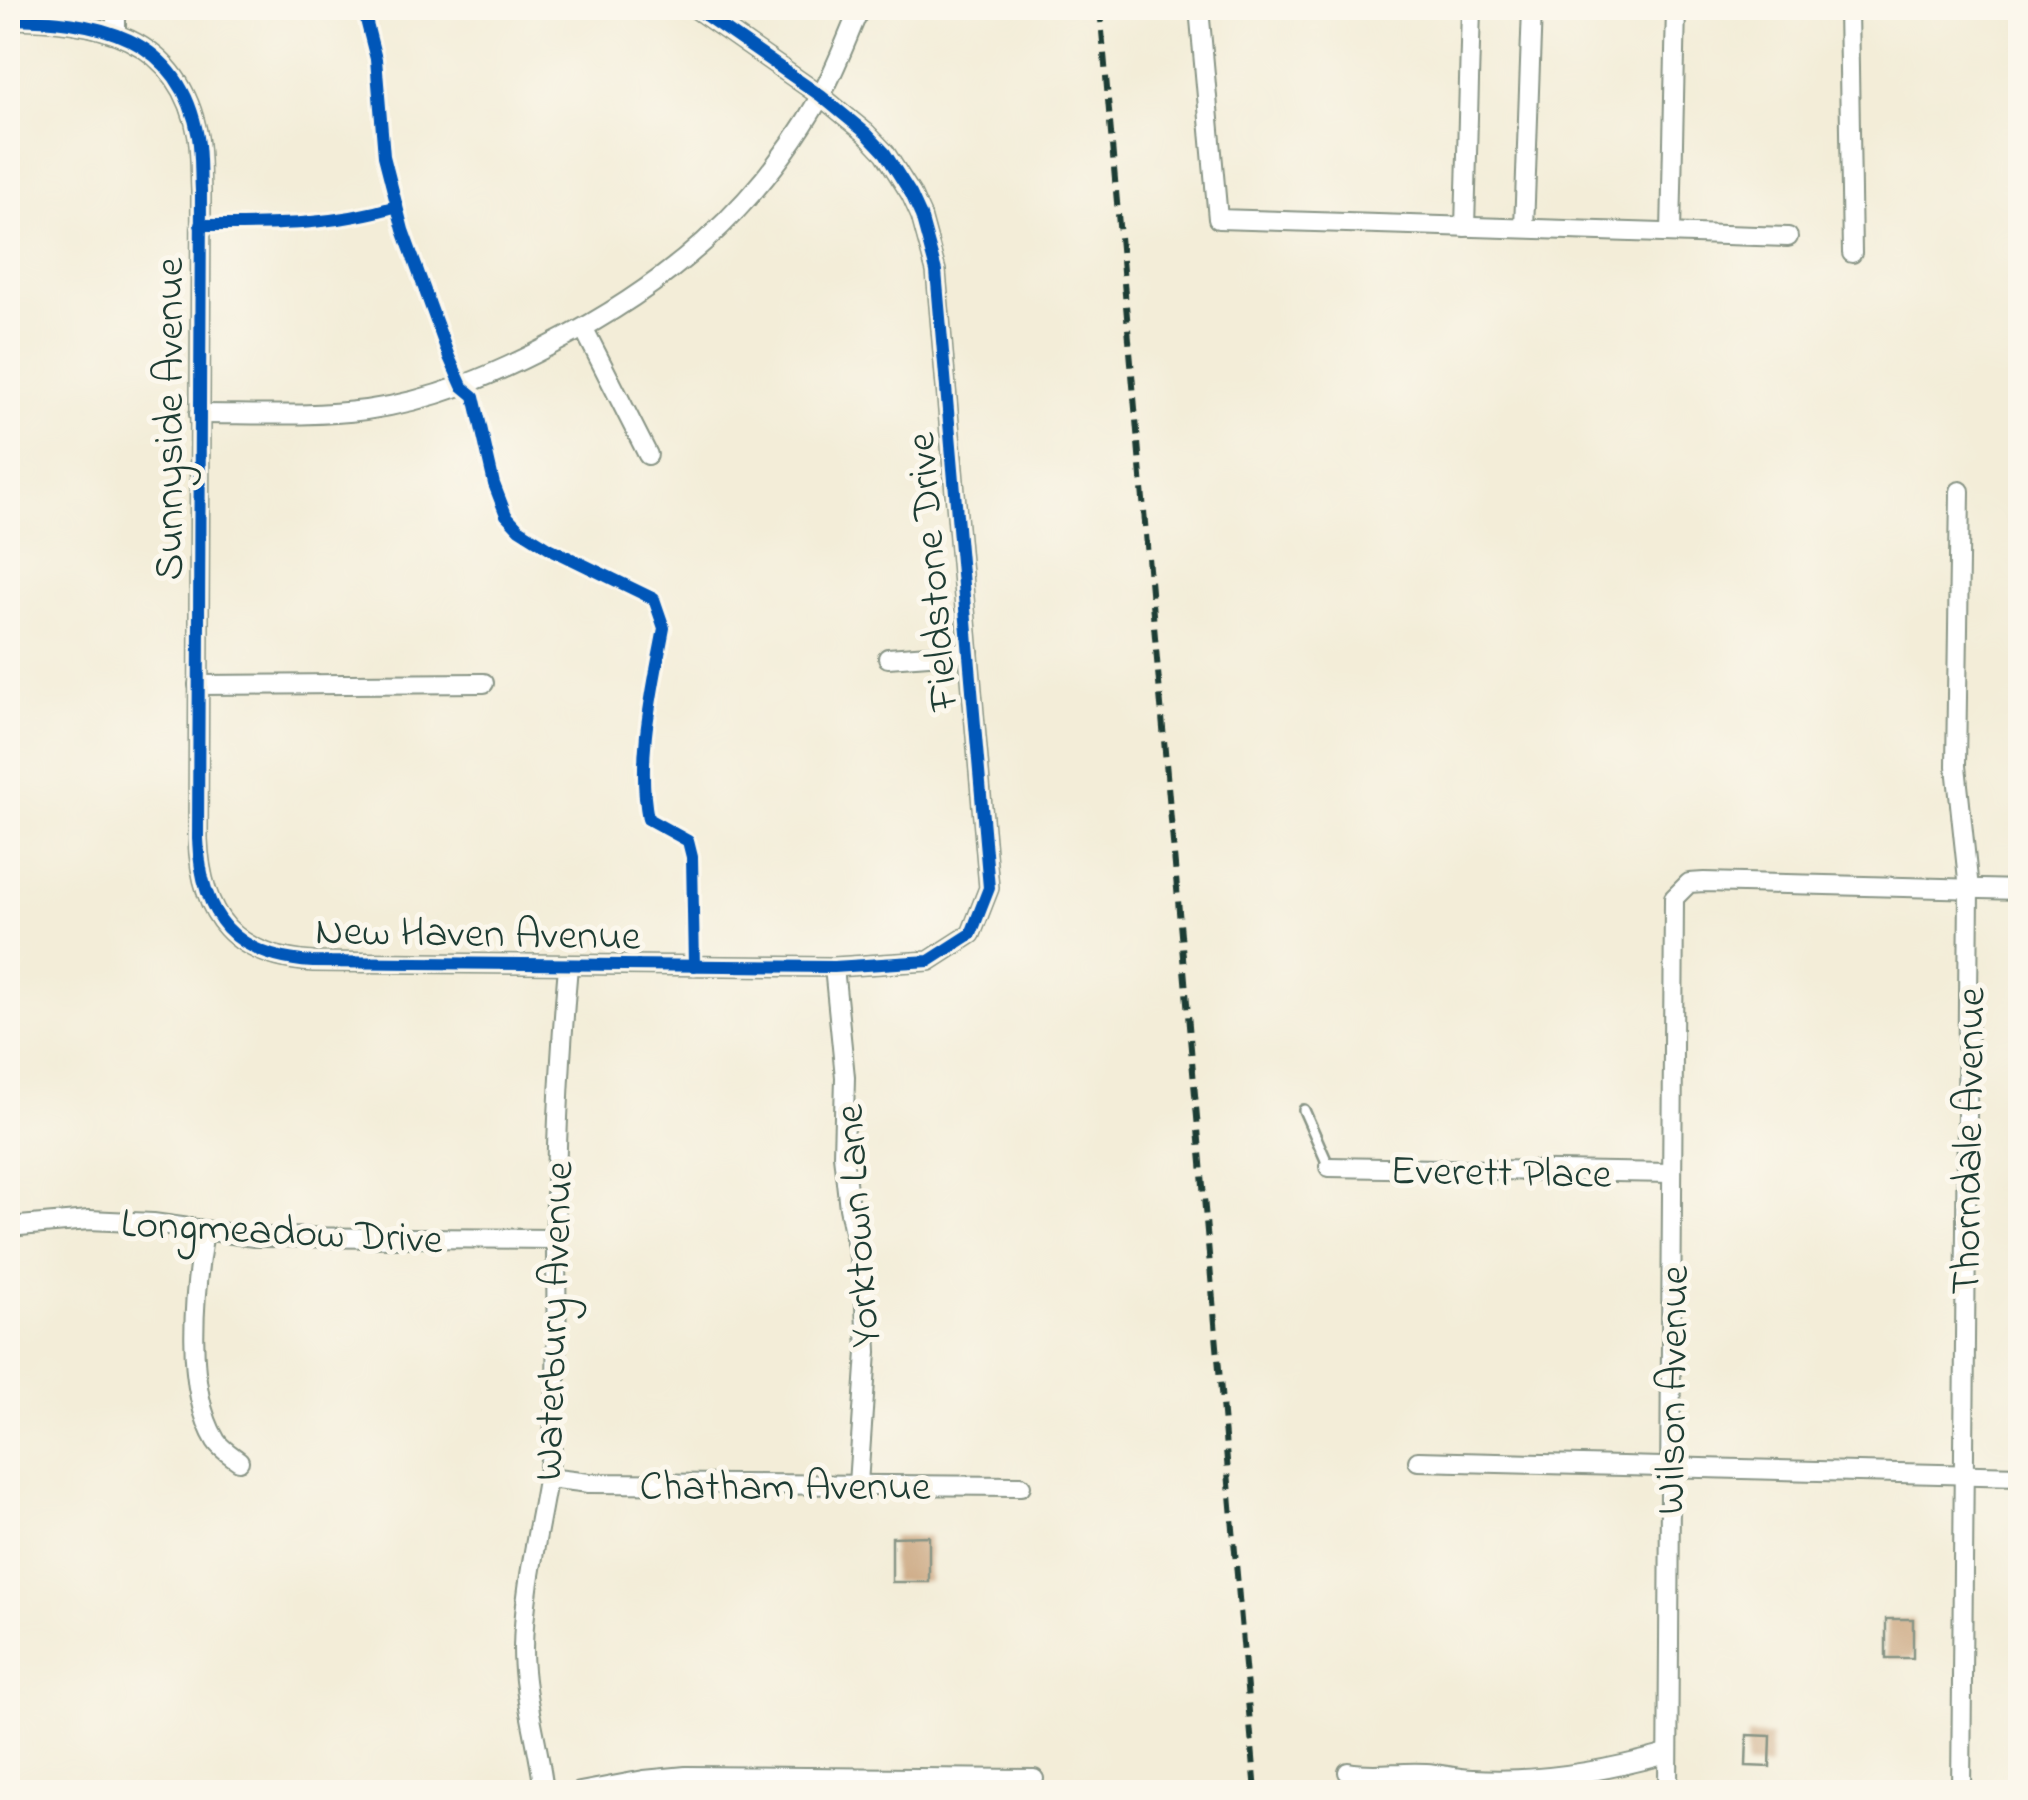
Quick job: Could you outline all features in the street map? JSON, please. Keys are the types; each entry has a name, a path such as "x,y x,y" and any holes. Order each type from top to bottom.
{"street":[{"path":"8,19 66,20 116,32 116,8"},
{"name":"Fieldstone Drive","path":"695,8 821,96 866,133 885,153 911,194 930,245 948,397 990,888 970,934 929,961 834,968"},
{"path":"199,414 320,414 408,402 478,380 584,329 653,286 718,231 774,166 821,96 860,8"},
{"path":"1198,8 1218,219 1788,238"},
{"path":"1465,227 1471,8"},
{"path":"1524,228 1532,8"},
{"path":"1671,233 1676,8"},
{"path":"1848,8 1852,253"},
{"name":"Sunnyside Avenue","path":"116,32 157,60 176,83 190,109 198,138 198,839"},
{"path":"584,329 648,454"},
{"name":"Thorndale Avenue","path":"1960,491 1956,766 1968,889 1961,1792"},
{"path":"888,658 969,652"},
{"path":"198,685 484,684"},
{"name":"New Haven Avenue","path":"198,839 204,889 221,920 246,944 265,954 314,962 834,968"},
{"name":"Wilson Avenue","path":"1668,1792 1674,898 1688,883 2020,890"},
{"name":"Waterbury Avenue","path":"544,1792 525,1684 523,1649 533,1550 556,1412 556,1239 562,1031 568,966"},
{"name":"Yorktown Lane","path":"834,968 845,1077 843,1155 864,1281 867,1352 858,1484"},
{"name":"Everett Place","path":"1329,1167 1672,1173"},
{"name":"Longmeadow Drive","path":"8,1227 89,1220 152,1223 254,1237 556,1239"},
{"path":"204,1232 194,1324 196,1361 205,1416 218,1444 239,1461"},
{"path":"1418,1461 2020,1476"},
{"name":"Chatham Avenue","path":"548,1478 589,1483 1022,1486"},
{"path":"1348,1772 1368,1776 1423,1772 1472,1780 1546,1778 1667,1754"},
{"path":"580,1792 686,1776 1034,1779"}],"lane":[{"path":"1304,1110 1329,1167"}],"building":[{"path":"929,1536 929,1582 892,1582 892,1537"},
{"path":"1886,1619 1913,1619 1913,1658 1886,1658"},
{"path":"1747,1735 1771,1736 1770,1767 1746,1766"}],"railway":[{"path":"1100,8 1256,1792"}],"cycle path":[{"path":"363,8 376,59 384,156 403,230 449,357 462,386 474,396 494,484 506,515 519,529 551,549 654,599 664,628 647,723 645,795 648,819 688,841 692,857 694,966"},
{"path":"8,19 72,23 129,40 153,55 173,75 188,102 198,137 201,191 198,839 206,890 227,928 263,952 313,962 834,967 929,961 971,934 989,888 936,271 921,216 885,153 821,96 695,8"},
{"path":"200,225 324,221 397,206"}]}
